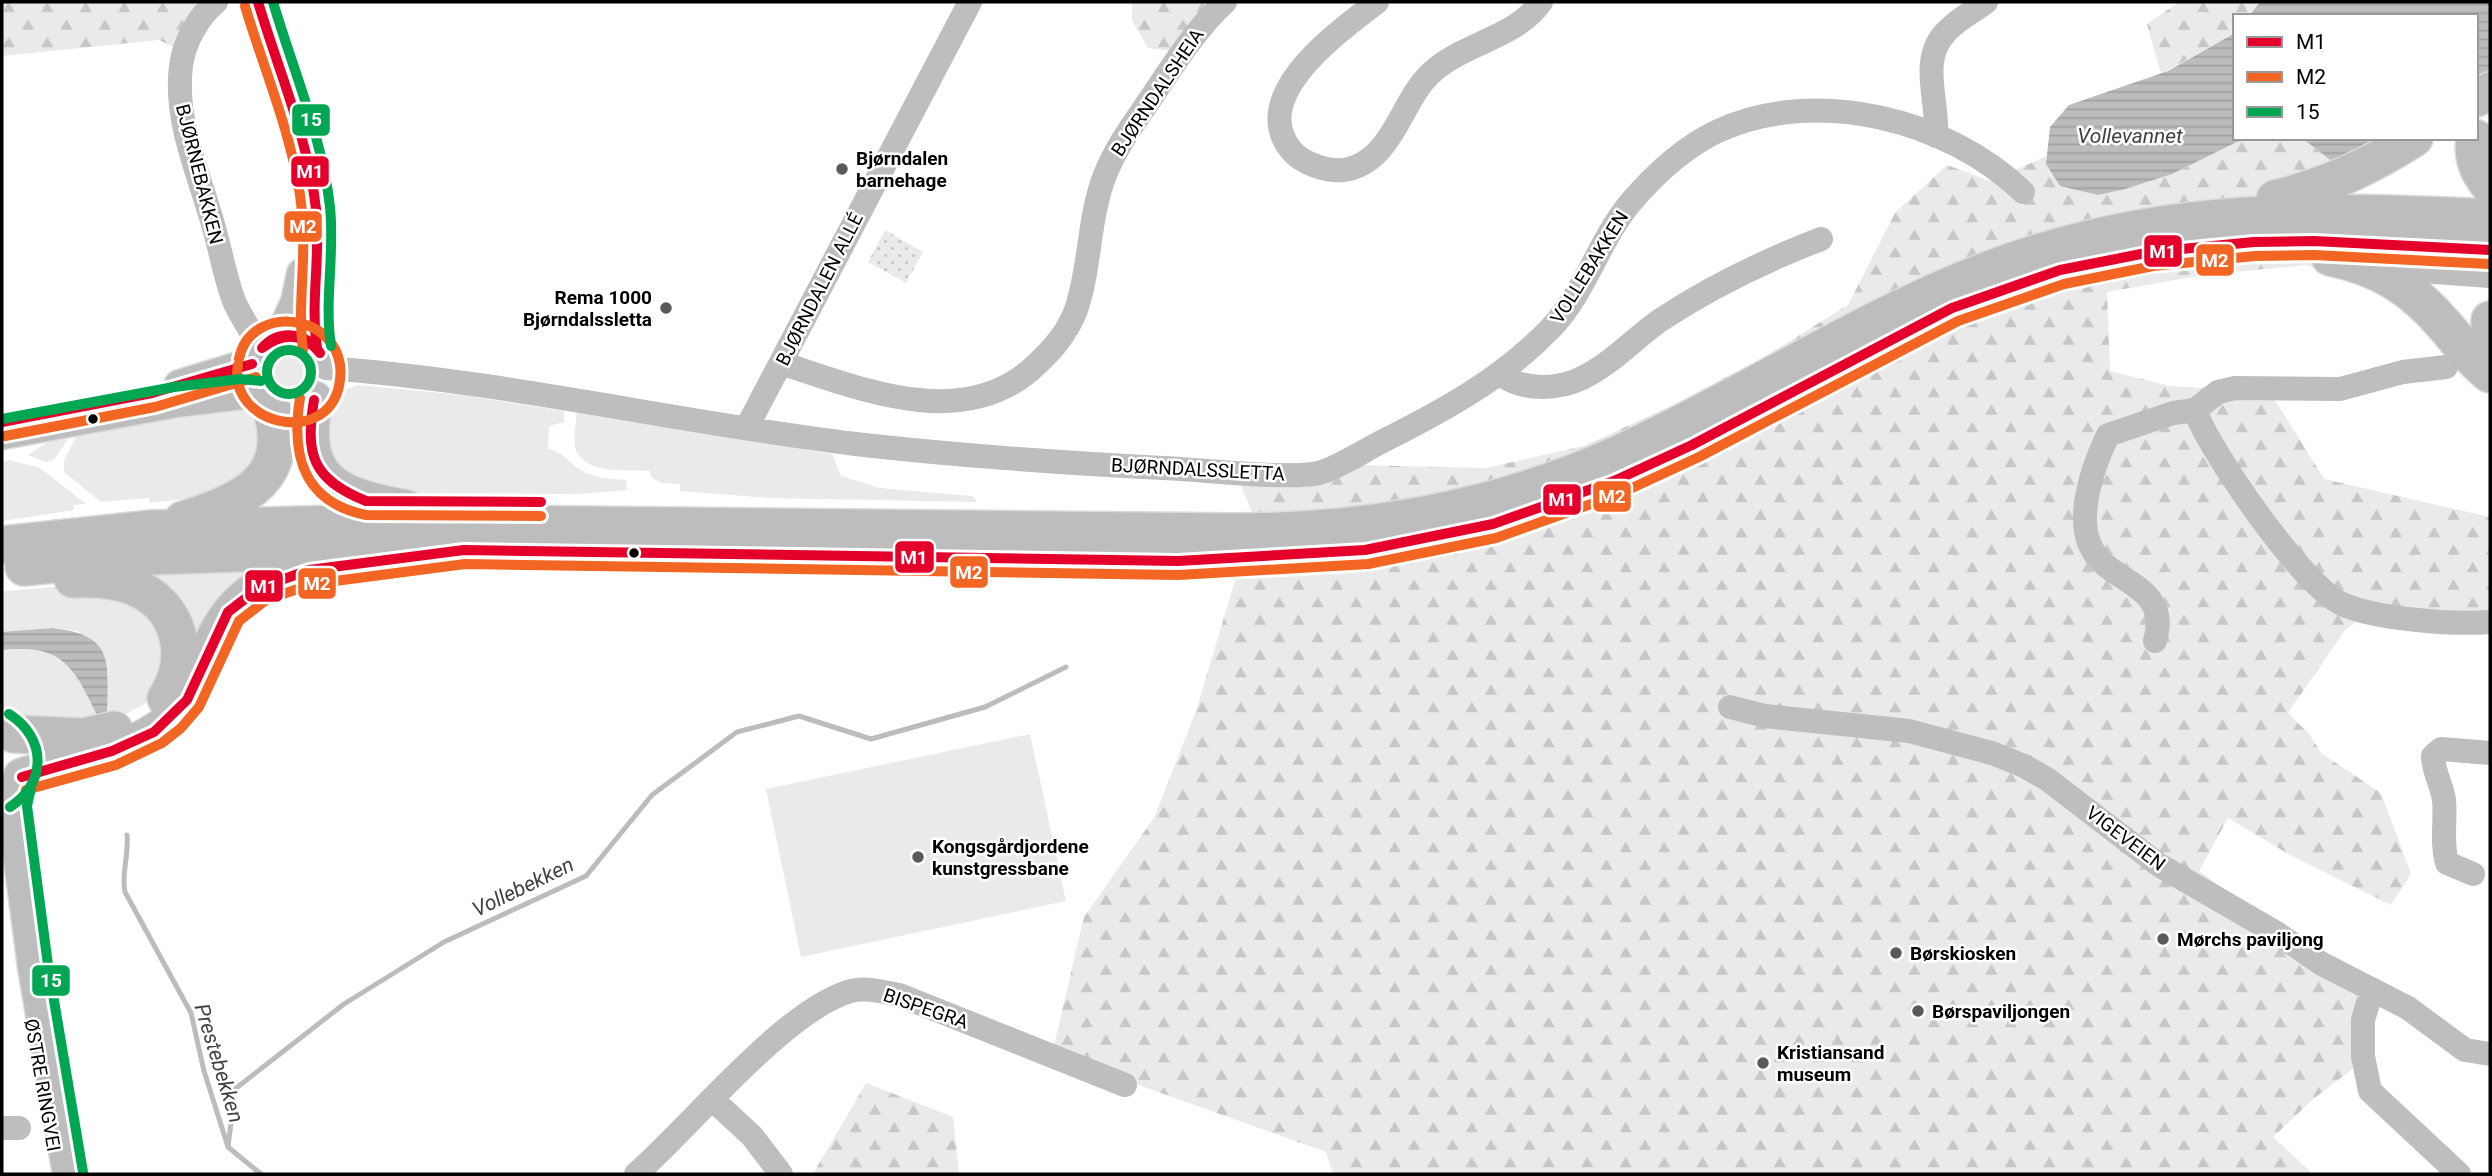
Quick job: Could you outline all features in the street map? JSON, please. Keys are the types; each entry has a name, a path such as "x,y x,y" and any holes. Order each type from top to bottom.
{"highway":[{"path":"2478,132 2490,111"},
{"path":"2,545 152,529 380,523 1298,532 1422,517 1517,493 1621,454 1945,287 2049,250 2327,186 2363,169 2411,140"},
{"path":"2476,140 2474,156 2478,170 2490,186"},
{"path":"2184,221 2285,212 2490,218"},
{"path":"2,570 123,557 201,553 464,550 1178,561 1293,556 1413,542 1493,524 1614,481 1692,445 1929,320 1974,300 2060,270 2151,252 2239,243 2314,241 2490,250"},
{"path":"2239,243 2332,257 2372,268 2395,279 2420,298 2474,362 2490,374"},
{"path":"2490,320 2490,345"},
{"path":"319,372 309,426 313,460 327,482 343,492 404,509 509,525"},
{"path":"152,529 208,511 241,495 262,479 275,461 279,439 265,400"},
{"path":"14,786 141,740 168,722 178,713 195,685 228,612 258,588 309,570 464,550"},
{"path":"2,579 83,578 134,586 157,600 172,618 181,657 178,674 166,698 144,717 116,730 83,737 8,730"}],"main road":[{"path":"2,433 176,401 242,393 265,400 297,408 319,372 313,293 318,240 316,207 307,165 261,15 296,161 307,236 301,289 265,349 252,377 265,400"},
{"path":"2,422 152,393 302,337 319,372"},
{"name":"ØSTRE RINGVEI","path":"8,730 26,757 14,786 13,806 34,967 69,1174"},
{"name":"ØSTRE RINGVEI","path":"2,872 58,1174"}],"street":[{"name":"BJØRNEBAKKEN","path":"216,2 195,26 187,45 181,64 181,106 189,146 225,274 235,302 265,349"},
{"name":"BJØRNDALEN ALLÉ","path":"747,427 970,2"},
{"name":"BJØRNDALSHEIA","path":"781,363 885,394 932,403 975,399 1014,382 1031,370 1058,344 1068,329 1082,290 1098,197 1120,145 1172,65 1205,22 1225,2"},
{"path":"1377,2 1310,60 1287,88 1280,109 1279,125 1295,156 1310,164 1344,170 1363,162 1390,138 1428,76 1452,57 1510,29 1541,2"},
{"path":"1936,136 1932,85 1938,43 1945,32 1986,2"},
{"name":"VOLLEBAKKEN","path":"1320,473 1445,410 1500,374 1561,317 1619,217 1635,198 1671,162 1717,132 1764,117 1814,111 1868,117 1936,136 1993,166 2023,192"},
{"path":"1500,374 1508,381 1539,387 1582,378 1706,292 1777,256 1821,239"},
{"path":"2372,268 2490,276"},
{"path":"2155,641 2158,621 2151,601 2138,586 2102,561 2090,546 2085,525 2087,505 2108,435 2159,416 2195,410 2218,392 2235,388 2340,389 2403,372 2446,367"},
{"name":"BJØRNDALSSLETTA","path":"319,372 452,382 863,444 1029,462 1320,473"},
{"path":"2195,410 2205,433 2254,506 2322,591 2342,604 2369,611 2421,619 2490,622"},
{"name":"VIGEVEIEN","path":"1730,707 1765,716 1909,731 1992,753 2024,766 2047,779 2160,864 2278,934 2322,964 2408,1008 2465,1050 2490,1054"},
{"path":"2473,874 2447,863 2444,852 2444,799 2433,756 2441,749 2490,753"},
{"name":"BISPEGRA","path":"636,1174 762,1052 812,1012 851,991 873,990 908,998 1125,1084"},
{"path":"2368,1003 2363,1020 2363,1056 2370,1091 2459,1174"},
{"path":"712,1099 752,1136 781,1174"}],"green space":[{"path":"2,2 225,2 185,53 159,40 2,56"},
{"path":"1132,2 1206,2 1208,25 1186,53 1148,48 1132,20"},
{"path":"2179,2 2260,2 2251,14 2233,14 2233,34 2161,74 2147,24"},
{"path":"2305,140 2334,163 2343,274 2305,265 2204,275 2107,292 2110,371 2170,386 2270,392 2324,479 2490,517 2490,614 2372,611 2345,630 2288,713 2310,735 2321,753 2381,793 2411,874 2391,905 2290,855 2228,818 2199,871 2333,966 2366,1005 2355,1067 2312,1100 2273,1137 2313,1174 1333,1174 1326,1152 1052,1054 1084,917 1154,818 1196,711 1254,517 1231,462 1485,468 1584,446 1675,404 1762,358 1848,305 1895,213 1947,165 1990,181 2047,156 2046,164 2098,195 2172,174 2237,142"},
{"path":"885,230 923,252 906,283 868,262"},
{"path":"289,354 302,359 307,372 302,385 289,390 276,385 271,372 276,359"},
{"path":"358,385 463,395 564,411 564,422 549,426 548,449 559,453 586,473 626,480 627,490 578,494 369,493 334,474 325,417 346,390"},
{"path":"239,408 258,419 257,470 198,497 150,503 149,498 101,502 64,472 64,461 76,437 104,432 103,426"},
{"path":"577,412 832,454 841,476 880,488 972,496 977,502 770,498 680,491 680,484 661,483 651,477 650,471 606,469 586,462 575,446"},
{"path":"58,435 64,435 65,440 68,439 54,460 46,462 28,455"},
{"path":"9,460 40,468 86,504 73,505 74,510 2,521 2,462"},
{"path":"234,569 267,572 200,647 134,572"},
{"path":"66,586 93,587 163,620 159,691 148,702 111,722 34,722 2,710 2,650 23,649 52,655 63,662 81,684 99,717 107,714 108,674 78,631 52,628 2,632 2,591"},
{"name":"Kongsgårdjordene kunstgressbane","path":"1030,734 1066,901 801,957 766,789"},
{"path":"866,1083 953,1117 959,1174 813,1174"}],"water":[{"path":"2260,2 2490,2 2490,76 2478,83 2478,14 2251,14"},
{"name":"Vollevannet","path":"2233,34 2233,140 2247,140 2237,142 2172,174 2125,189 2098,195 2060,186 2046,164 2050,127 2069,105 2168,71"},
{"path":"2305,140 2396,140 2334,163"},
{"path":"52,628 87,637 97,644 104,654 108,680 107,715 98,717 73,672 53,655 23,649 2,650 2,632"}],"waterway":[{"name":"Vollebekken","path":"228,1147 235,1089 344,1004 444,942 586,876 652,795 737,732 799,716 871,739 985,707 1066,667"},
{"name":"Prestebekken","path":"127,835 125,892 191,1013 204,1071 228,1147 261,1174"}],"transit line":[{"name":"M1","path":"258,2 299,130 312,182 317,226 317,348"},
{"name":"15","path":"273,2 314,129 326,181 331,225 331,346"},
{"name":"M2","path":"245,6 286,133 298,185 303,229 303,350"},
{"name":"M1","path":"22,777 112,751 154,732 187,700 228,612 259,588 309,570 464,550 1178,561 1365,550 1493,524 1614,481 1692,445 1952,308 2060,270 2151,252 2254,242 2314,241 2490,250"},
{"name":"M2","path":"26,790 116,765 162,743 181,728 199,707 239,621 266,600 312,584 465,564 1178,575 1368,564 1496,538 1619,494 1699,457 1958,321 2064,284 2153,266 2255,256 2314,255 2489,264"},
{"name":"M2","path":"238,365 239,386 247,402 262,414 280,421 298,422 316,417 330,405 339,386 340,362 331,343 317,330 299,323 280,322 262,328 247,340 239,359"},
{"name":"M1","path":"262,348 276,338 292,336 307,341 320,353"},
{"name":"M1","path":"262,348 285,337 292,337 307,341 320,353"},
{"name":"15","path":"289,350 305,356 311,372 305,388 289,394 273,388 267,372 273,356 289,350"},
{"name":"M1","path":"2,422 152,393 252,364"},
{"name":"M2","path":"5,436 155,407 256,377"},
{"name":"15","path":"2,419 174,387 240,379 261,381"},
{"name":"M2","path":"300,398 298,438 306,473 327,499 344,509 366,515 541,516"},
{"name":"M1","path":"314,400 311,436 316,463 323,474 348,493 366,501 541,502"},
{"name":"15","path":"9,714 30,735 38,761 31,786 10,807"},
{"name":"15","path":"31,788 27,806 48,965 83,1172"}],"place":[{"name":"Bjørndalen barnehage","path":"842,169"},
{"name":"Rema 1000 Bjørndalssletta","path":"666,308"},
{"name":"Kongsgårdjordene kunstgressbane","path":"918,857"},
{"name":"Mørchs paviljong","path":"2163,939"},
{"name":"Børskiosken","path":"1896,953"},
{"name":"Børspaviljongen","path":"1918,1011"},
{"name":"Kristiansand museum","path":"1763,1063"}]}
